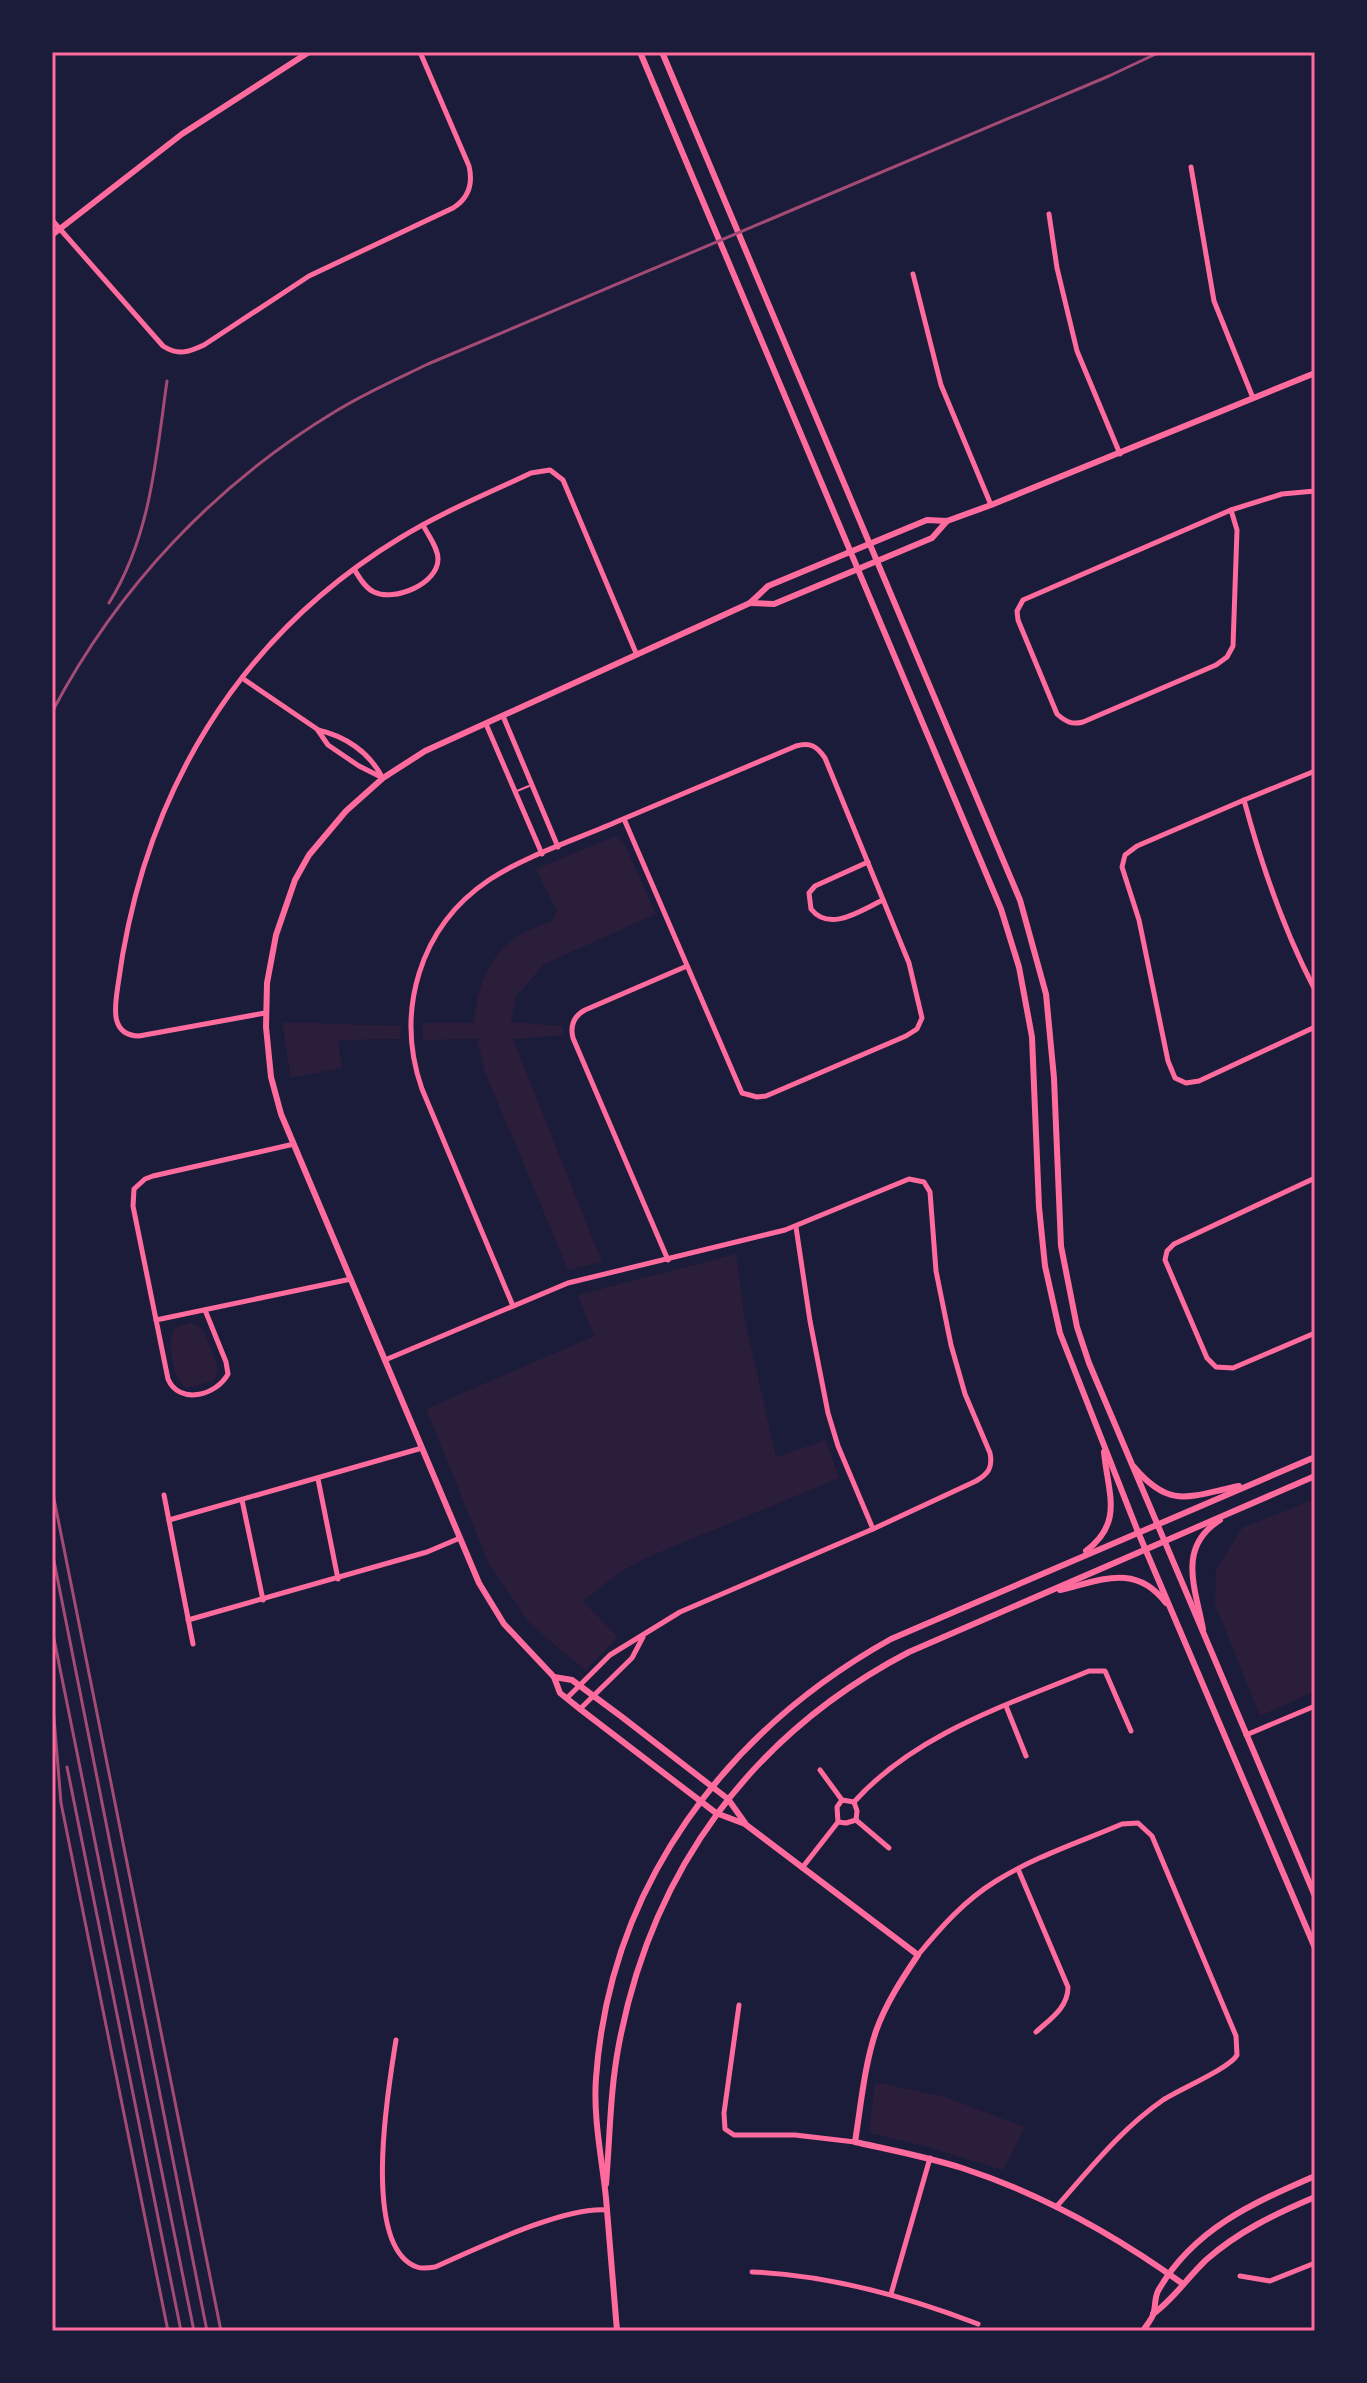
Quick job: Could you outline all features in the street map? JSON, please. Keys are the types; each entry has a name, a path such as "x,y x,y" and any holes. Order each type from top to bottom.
{"main road":[{"path":"52,235 182,134 309,52"},
{"path":"640,52 1010,936 1032,1037 1039,1207 1045,1266 1060,1333 1138,1532 1315,1948"},
{"path":"662,52 1020,900 1034,943 1049,1020 1059,1215 1068,1287 1077,1327 1130,1462 1315,1896"},
{"path":"1183,2284 1099,2230 1003,2183 930,2158 855,2142 876,2032 892,1994 918,1955 745,1824 716,1813 580,1709 560,1693 554,1677 504,1624 479,1583 294,1144 271,1077 265,1013 267,983 276,935 295,880 309,855 340,818 383,778 425,751 750,603 768,586 927,520 947,521 991,505 1315,373"},
{"path":"750,603 774,604 932,538 947,521"},
{"path":"1077,1558 1105,1533 1111,1520 1103,1443"},
{"path":"617,2331 596,2117 596,2078 607,2006 624,1942 658,1865 712,1787 749,1744 784,1711 855,1659 923,1624 1315,1457"},
{"path":"1130,1462 1149,1485 1165,1494 1180,1496 1254,1483"},
{"path":"606,2195 612,2095 628,1999 643,1950 657,1916 695,1844 716,1813 759,1763 824,1704 858,1681 929,1643 1315,1476"},
{"path":"1205,1640 1192,1568 1193,1551 1202,1535 1238,1509"},
{"path":"1041,1595 1100,1580 1138,1579 1155,1588 1171,1610"},
{"path":"554,1677 572,1680 728,1799 745,1824"},
{"path":"1143,2331 1153,2314 1156,2295 1185,2253 1245,2207 1315,2176"},
{"path":"1153,2314 1170,2302 1203,2263 1244,2231 1315,2197"}],"street":[{"path":"52,220 163,346 177,353 204,345 309,276 453,208 463,200 471,181 469,166 420,52"},
{"path":"1191,167 1214,301 1253,398"},
{"path":"1049,214 1057,268 1077,351 1120,454"},
{"path":"913,274 941,385 991,505"},
{"path":"265,1013 139,1036 128,1035 120,1029 114,1014 124,936 149,844 187,762 222,705 280,634 354,569 423,525 531,473 550,470 558,474 567,488 636,653"},
{"path":"1231,510 1237,530 1233,646 1227,657 1216,665 1083,722 1076,724 1063,720 1057,714 1018,620 1017,611 1023,600 1231,510 1282,494 1315,491"},
{"path":"354,569 369,589 385,596 405,592 424,583 436,568 438,559 423,525"},
{"path":"242,678 317,729 337,734 365,754 383,778"},
{"path":"503,716 558,847"},
{"path":"486,724 542,854"},
{"path":"317,729 328,745 383,778"},
{"path":"513,1306 417,1076 410,1015 422,961 448,918 491,879 558,847 796,746 816,746 825,758 909,963 921,1013 920,1025 906,1036 766,1096 742,1093 624,819"},
{"path":"1315,771 1137,846 1128,852 1122,867 1139,920 1170,1068 1180,1082 1193,1083 1315,1027"},
{"path":"1244,800 1270,890 1288,936 1315,990"},
{"path":"868,862 811,889 808,901 811,909 823,920 836,920 883,900"},
{"path":"668,1260 573,1038 572,1027 577,1016 585,1010 687,966"},
{"path":"205,1310 228,1374 216,1388 193,1395 179,1393 170,1384 133,1206 137,1184 153,1176 294,1144"},
{"path":"1315,1178 1174,1244 1167,1251 1165,1260 1207,1358 1216,1367 1233,1368 1315,1333"},
{"path":"385,1360 568,1283 796,1227 909,1179 924,1182 930,1192 936,1271 951,1345 991,1463 988,1473 873,1529 680,1612 644,1636 617,1649 567,1698"},
{"path":"796,1227 828,1413 873,1529"},
{"path":"156,1320 351,1279"},
{"path":"169,1520 422,1448"},
{"path":"318,1479 338,1579"},
{"path":"164,1495 193,1644"},
{"path":"242,1500 263,1600"},
{"path":"188,1620 338,1579 427,1552 460,1538"},
{"path":"580,1709 632,1658 644,1636"},
{"path":"854,1802 871,1782 941,1734 1089,1671 1105,1671 1131,1731"},
{"path":"1006,1706 1026,1756"},
{"path":"1246,1735 1315,1706"},
{"path":"820,1770 842,1800"},
{"path":"842,1800 854,1802"},
{"path":"802,1868 838,1822 837,1807 842,1800"},
{"path":"854,1802 856,1820"},
{"path":"838,1822 856,1820"},
{"path":"856,1820 889,1848"},
{"path":"918,1955 951,1917 974,1897 1018,1869 1130,1822 1144,1826 1152,1836 1238,2043 1237,2055 1232,2062 1185,2086 1145,2113 1109,2147 1056,2207"},
{"path":"1018,1869 1068,1987 1067,2000 1036,2032"},
{"path":"739,2005 731,2050 724,2126 734,2135 795,2135 855,2142"},
{"path":"396,2040 384,2109 384,2209 404,2260 418,2268 429,2268 517,2232 575,2213 607,2210"},
{"path":"891,2294 930,2158"},
{"path":"1240,2276 1270,2281 1315,2263"},
{"path":"752,2272 795,2275 891,2294 978,2324"}],"lane":[{"path":"516,792 532,785"}],"shaded area":[{"path":"616,836 624,843 656,914 544,964 515,998 511,1022 562,1026 564,1035 513,1039 602,1262 568,1270 485,1072 477,1039 423,1040 422,1023 474,1023 481,986 499,953 522,934 552,921 557,911 536,869"},
{"path":"282,1022 401,1026 400,1039 338,1040 342,1068 291,1078"},
{"path":"736,1254 745,1320 776,1457 826,1440 839,1478 646,1558 620,1572 583,1601 618,1637 585,1670 531,1625 489,1564 426,1409 594,1336 578,1295"},
{"path":"191,1323 203,1330 219,1371 213,1381 187,1388 178,1378 172,1360 171,1342 174,1328"},
{"path":"1315,1499 1315,1691 1260,1716 1215,1604 1216,1570 1242,1528"},
{"path":"875,2082 945,2097 1025,2127 1003,2170 869,2133"}],"railway":[{"path":"52,712 107,622 173,542 250,471 347,404 428,364 1160,52"},
{"path":"109,603 123,577 143,523 155,467 167,381"},
{"path":"52,1489 221,2331"},
{"path":"52,1551 207,2331"},
{"path":"52,1629 194,2331"},
{"path":"52,1694 61,1803 168,2331"},
{"path":"67,1767 181,2331"}]}
